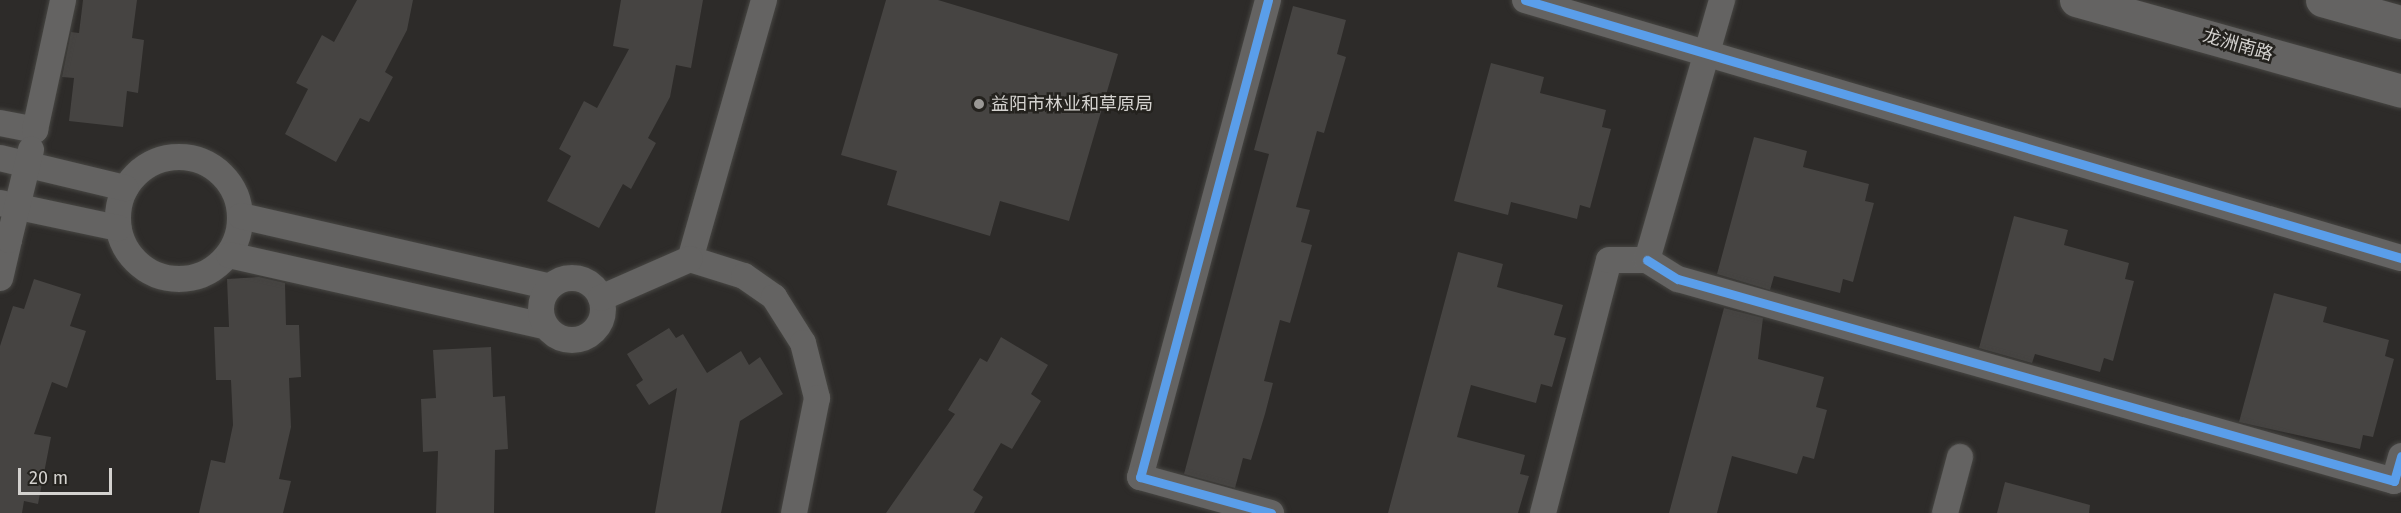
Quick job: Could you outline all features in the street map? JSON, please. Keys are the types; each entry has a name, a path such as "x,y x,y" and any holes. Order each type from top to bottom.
{"main road":[{"name":"龙洲南路","path":"2076,0 2401,91"},
{"path":"2322,0 2401,22"}],"street":[{"path":"0,278 9,205 27,164 63,0"},
{"path":"690,259 764,0"},
{"path":"1268,0 1140,477 1271,513"},
{"path":"1525,0 2401,258"},
{"path":"1647,260 1722,0"},
{"path":"0,123 35,130"},
{"path":"0,158 125,189"},
{"path":"194,158 228,179 241,216 229,255 195,278 155,275 125,248 118,228 125,189 154,161 194,158"},
{"path":"9,205 118,228"},
{"path":"229,255 545,326 561,339 590,335 602,318 601,298 579,278 550,287 241,216"},
{"path":"601,298 690,259 744,276 774,297 803,343 816,398 794,513"},
{"path":"1544,513 1609,260 1647,260 1678,279 2394,481 2401,456"},
{"path":"545,326 541,306 550,287"},
{"path":"1945,513 1960,457"}],"building":[{"path":"83,0 137,0 132,38 144,40 138,93 127,91 123,127 69,121 74,78 62,77 71,32 79,33"},
{"path":"357,0 413,0 407,30 385,72 393,77 369,122 360,118 336,162 285,134 308,89 296,83 322,35 334,42"},
{"path":"621,0 703,0 691,68 676,65 670,97 648,138 656,143 631,189 623,184 599,228 547,201 571,156 559,149 584,101 597,108 629,49 613,46"},
{"name":"益阳市林业和草原局","path":"886,0 938,0 1118,54 1069,221 1000,201 990,236 887,205 897,171 841,155"},
{"path":"1293,6 1346,20 1337,54 1346,57 1324,133 1317,131 1296,207 1310,210 1301,242 1312,245 1290,323 1280,320 1264,381 1273,383 1265,414 1251,460 1243,458 1235,488 1184,474 1269,154 1254,150"},
{"path":"1491,63 1544,77 1540,93 1606,110 1602,127 1611,129 1590,208 1580,205 1577,219 1511,202 1508,215 1454,201"},
{"path":"1754,137 1807,151 1803,167 1869,184 1865,201 1874,203 1853,282 1843,279 1840,293 1774,276 1770,290 1717,274"},
{"path":"2014,216 2068,230 2064,245 2129,263 2125,279 2134,281 2113,361 2104,358 2100,372 2035,354 2032,363 1979,348"},
{"path":"1458,252 1503,264 1497,287 1563,305 1554,335 1566,338 1552,387 1541,384 1536,403 1471,385 1457,437 1525,455 1520,474 1529,476 1518,513 1388,513"},
{"path":"259,277 285,283 286,325 299,325 301,377 289,378 291,427 279,479 291,481 283,513 199,513 211,460 225,463 233,425 231,380 216,380 214,327 229,327 227,279"},
{"path":"34,279 81,294 70,326 86,331 67,388 52,382 34,434 51,437 38,504 24,501 22,513 0,513 0,346 13,306 24,309"},
{"path":"2274,293 2327,307 2323,322 2389,340 2385,356 2394,359 2373,437 2363,435 2360,449 2239,422"},
{"path":"1724,308 1763,318 1758,359 1824,377 1816,407 1827,410 1814,459 1803,456 1797,474 1732,456 1717,513 1669,513"},
{"path":"669,328 676,338 683,334 707,373 741,351 749,365 760,357 783,394 740,421 721,513 655,513 677,388 649,405 636,385 643,380 627,354"},
{"path":"1001,337 1048,365 1031,394 1041,401 1012,449 1001,443 973,490 983,497 974,513 886,513 955,414 948,410 980,358 987,362"},
{"path":"491,347 493,397 505,396 508,449 495,450 494,513 436,513 438,451 423,452 421,399 436,398 433,350"},
{"path":"2005,482 2090,505 2089,513 1997,513"}],"cycle path":[{"path":"1268,0 1140,477 1271,513"},
{"path":"1525,0 2401,258"},
{"path":"1647,260 1678,279 2394,481 2401,456"}],"place":[{"name":"益阳市林业和草原局","path":"979,104"}]}
